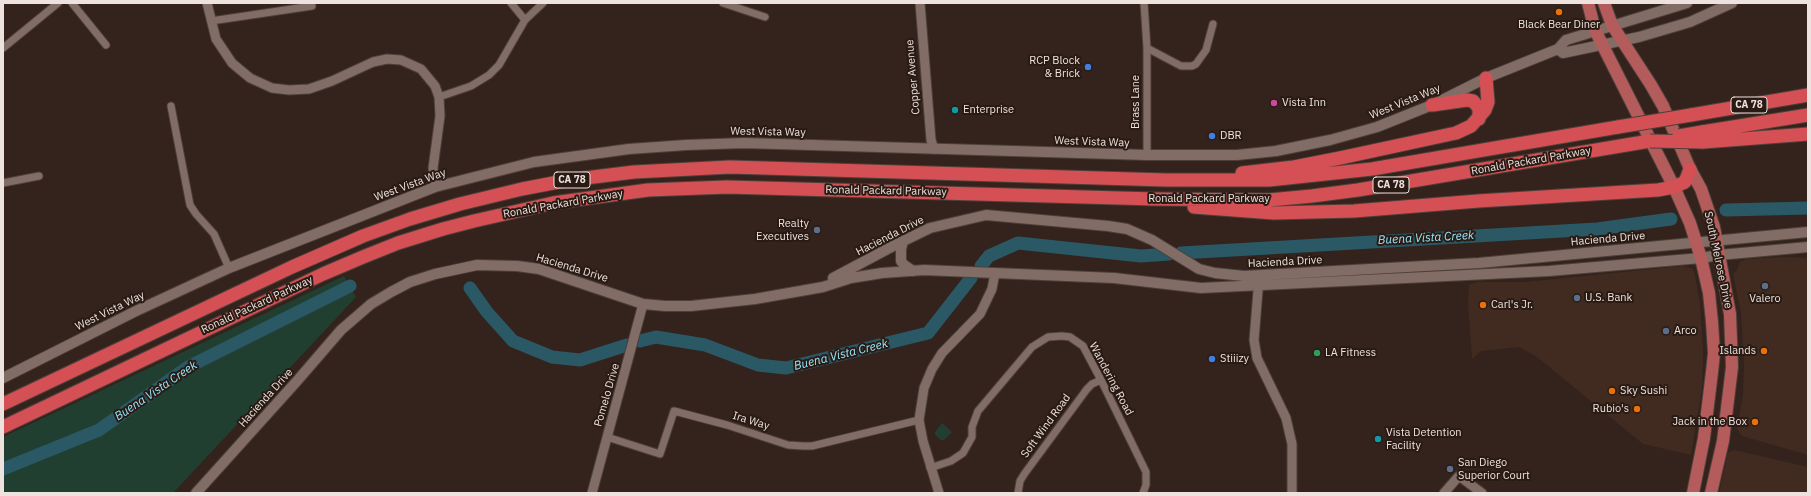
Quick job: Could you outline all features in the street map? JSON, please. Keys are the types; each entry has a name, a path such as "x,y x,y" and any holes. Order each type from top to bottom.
{"highway":[{"path":"1185,180 1294,167 1440,138 1456,133 1471,126 1485,110 1488,102 1486,78"},
{"path":"1734,107 1808,88"},
{"name":"Ronald Packard Parkway","path":"3,404 292,267 363,236 446,208 522,189 576,179 634,172 730,167 1185,180 1269,180 1372,169 1808,95"},
{"path":"1432,105 1467,100 1473,101 1479,108 1478,119"},
{"name":"CA 78","path":"1703,137 1808,115"},
{"path":"1703,137 1808,134"},
{"name":"Ronald Packard Parkway","path":"3,426 309,280 363,257 398,243 451,227 553,203 648,190 727,187 1155,199 1230,200 1312,196 1404,183 1650,141 1703,137"},
{"path":"1155,199 1200,208 1274,213 1354,211 1478,201 1658,190 1674,187 1685,182 1690,169"}],"main road":[{"name":"South Melrose Drive","path":"1588,3 1595,30 1602,45 1674,187 1697,243 1709,293 1714,353 1704,438 1693,493"},
{"name":"South Melrose Drive","path":"1604,3 1612,25 1663,106 1690,169 1701,189 1714,227 1730,314 1731,376 1723,441 1711,493"},
{"name":"West Vista Way","path":"3,378 136,311 229,268 435,187 534,162 629,149 744,143 1147,155 1237,155 1276,151 1330,140 1377,127 1432,105 1486,78 1558,49 1566,40 1687,3"},
{"name":"West Vista Way","path":"1558,49 1563,53 1622,41 1690,22 1732,3"},
{"name":"Hacienda Drive","path":"790,293 817,285 841,275 930,228 986,215 1127,229 1144,236 1199,269 1215,273 1244,276 1259,280 1488,275 1701,258 1808,247"},
{"name":"Hacienda Drive","path":"196,493 298,381 341,330 371,304 410,282 435,274 477,265 518,266 539,269 643,304 691,306 755,300 823,287 851,278 874,274 913,271 1114,278 1201,288 1259,280 1479,263 1808,232"},
{"path":"903,241 901,261 913,271"}],"street":[{"path":"3,48 58,3"},
{"path":"72,3 106,45"},
{"path":"207,3 216,39 232,63 250,78 272,88 289,90 309,89 332,82 373,62 387,59 401,60 421,69 435,86 439,97 440,116 433,168 435,187"},
{"path":"511,3 525,20"},
{"path":"439,97 471,86 489,75 498,65 525,20 543,3"},
{"path":"723,3 765,18"},
{"name":"Copper Avenue","path":"920,3 931,140 934,149"},
{"name":"Brass Lane","path":"1144,3 1147,48 1147,155"},
{"path":"211,21 312,6"},
{"path":"1147,48 1181,66 1192,66 1196,64 1206,50 1214,24"},
{"path":"171,106 190,205 214,234 229,268"},
{"path":"3,183 39,176"},
{"path":"939,493 930,468 919,420 924,388 932,369 953,341 980,314 992,289 995,273"},
{"path":"1259,280 1254,340 1257,358 1286,418 1292,444 1292,493"},
{"name":"Pomelo Drive","path":"592,493 643,304"},
{"name":"Wandering Road","path":"930,468 951,461 963,453 972,436 972,427 978,411 1032,347 1048,337 1062,336 1070,337 1083,346 1101,380 1146,472 1146,486 1143,493"},
{"name":"Soft Wind Road","path":"1018,493 1020,481 1025,473 1087,389 1092,384 1101,380"},
{"name":"Ira Way","path":"607,437 660,454 674,411 727,425 788,445 803,446 812,446 919,420"},
{"path":"1444,493 1459,476 1482,493"}],"shaded area":[{"path":"1782,257 1808,258 1808,455 1742,436 1737,429 1743,395 1744,365 1741,313 1733,274 1737,270 1740,262 1747,259"},
{"path":"1682,266 1691,268 1694,271 1700,303 1703,352 1702,388 1691,455 1643,444 1537,357 1519,347 1481,351 1472,359 1468,302 1469,285 1477,282 1526,282"},
{"path":"1734,450 1808,467 1808,493 1719,493 1728,453"}],"green space":[{"path":"344,276 356,297 173,493 3,493 3,437"},
{"path":"942,423 952,432 944,440 941,440 935,435 935,432"}],"waterway":[{"name":"Buena Vista Creek","path":"1726,210 1808,208"},
{"name":"Buena Vista Creek","path":"1181,253 1597,229 1671,219"},
{"name":"Buena Vista Creek","path":"981,266 989,256 1018,243 1141,256 1169,254"},
{"name":"Buena Vista Creek","path":"640,341 656,337 705,345 758,365 786,368 928,333 971,278"},
{"name":"Buena Vista Creek","path":"3,469 99,430 188,367 350,286"},
{"name":"Buena Vista Creek","path":"470,288 487,312 513,341 552,357 580,360 627,345"}],"place":[{"name":"Black Bear Diner","path":"1559,12"},
{"name":"RCP Block & Brick","path":"1088,67"},
{"name":"Vista Inn","path":"1274,103"},
{"name":"Enterprise","path":"955,110"},
{"name":"DBR","path":"1212,136"},
{"name":"Realty Executives","path":"817,230"},
{"name":"Valero","path":"1765,286"},
{"name":"U.S. Bank","path":"1577,298"},
{"name":"Carl's Jr.","path":"1483,305"},
{"name":"Arco","path":"1666,331"},
{"name":"Islands","path":"1764,351"},
{"name":"LA Fitness","path":"1317,353"},
{"name":"Stiiizy","path":"1212,359"},
{"name":"Sky Sushi","path":"1612,391"},
{"name":"Rubio's","path":"1637,409"},
{"name":"Jack in the Box","path":"1755,422"},
{"name":"Vista Detention Facility","path":"1378,439"},
{"name":"San Diego Superior Court","path":"1450,469"}]}
